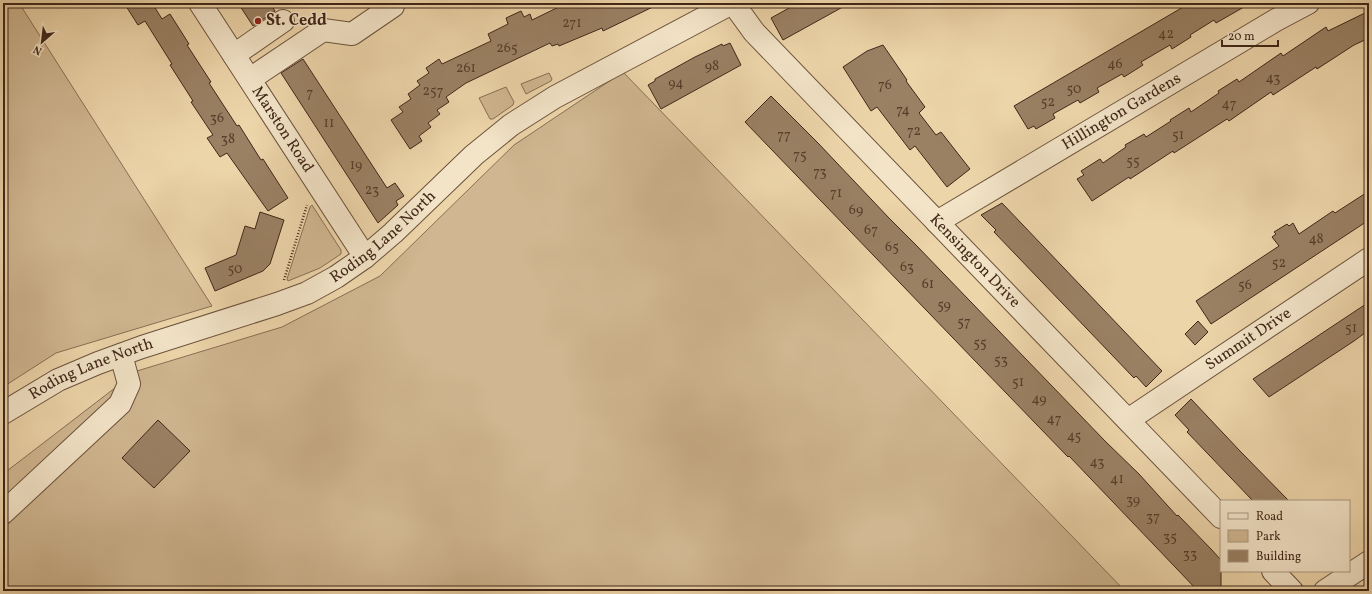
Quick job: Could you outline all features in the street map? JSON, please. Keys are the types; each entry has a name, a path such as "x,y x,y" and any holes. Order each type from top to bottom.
{"street":[{"name":"Marston Road","path":"200,3 365,257"},
{"name":"Kensington Drive","path":"733,3 754,32 1220,516"},
{"name":"Roding Lane North","path":"3,412 58,380 98,363 307,293 365,257 393,233 474,155 511,125 555,97 733,3"},
{"name":"Hillington Gardens","path":"936,222 1276,20 1308,3"},
{"path":"250,79 323,30 352,34 393,6"},
{"path":"234,55 283,21"},
{"name":"Summit Drive","path":"1128,420 1369,259"},
{"path":"3,513 120,404 129,384 120,355"},
{"path":"1325,591 1369,562"},
{"path":"1274,572 1292,591"}],"path":[{"path":"277,304 314,180"}],"green space":[{"path":"3,3 19,3 212,306 56,353 3,387"},
{"path":"623,72 1125,591 3,591 3,474 137,371 282,327 380,276 514,145"},
{"path":"549,73 552,79 551,81 526,94 521,84"},
{"path":"506,87 514,102 513,105 493,119 490,119 479,98"},
{"path":"312,205 341,250 341,254 320,268 288,281 287,279 310,207"}],"building":[{"path":"124,3 152,3 162,19 170,14 189,44 187,45 211,82 209,83 237,126 239,125 261,160 263,159 288,198 268,211 227,153 220,157 207,138 213,135 191,102 193,101 170,65 172,64 145,21 138,25"},
{"name":"St. Cedd","path":"238,3 270,3 275,11 253,26"},
{"path":"567,3 661,3 603,31 602,28 559,46 558,44 552,46 550,43 466,83 446,97 449,102 437,110 440,114 428,123 431,127 419,136 422,141 410,149 391,120 403,112 399,107 411,99 408,94 420,85 417,81 429,73 426,68 439,59 442,64 491,41 488,34 508,24 506,18 521,11 524,17 530,14 532,20"},
{"path":"798,3 850,3 783,40 771,18"},
{"path":"1190,3 1251,3 1216,23 1214,20 1190,35 1191,37 1172,49 1170,45 1141,62 1143,65 1124,77 1122,74 1097,88 1099,92 1080,103 1078,100 1053,114 1055,118 1036,129 1034,126 1028,129 1014,106"},
{"path":"1369,11 1369,38 1354,45 1317,69 1316,67 1273,95 1271,92 1229,121 1227,119 1174,153 1173,151 1130,179 1129,177 1092,201 1077,179 1084,175 1081,171 1100,159 1103,163 1126,147 1125,145 1144,134 1146,137 1189,108 1191,112 1219,93 1218,91 1237,79 1239,82 1281,53 1283,56 1326,27 1328,31"},
{"path":"730,43 741,65 661,109 648,85 655,81 655,79 695,57 722,44 723,46"},
{"path":"883,45 925,107 919,113 936,135 941,132 970,169 947,187 915,146 910,150 877,107 871,111 843,67 867,51"},
{"path":"303,59 387,188 395,183 404,196 396,201 398,205 378,223 281,73"},
{"path":"771,96 1220,559 1221,591 1198,591 745,122"},
{"path":"1369,191 1369,220 1211,324 1196,301 1279,246 1272,237 1276,234 1274,232 1287,224 1289,226 1293,223 1299,234 1333,211 1335,213"},
{"path":"1002,203 1162,371 1146,387 1136,376 1134,378 994,232 996,230 981,215"},
{"path":"260,212 284,220 270,264 263,271 215,291 205,268 236,255 245,226 255,229"},
{"path":"1369,302 1369,330 1354,341 1269,397 1253,379"},
{"path":"1198,321 1208,332 1195,345 1185,334"},
{"path":"1191,399 1288,500 1252,500 1187,432 1189,430 1175,415"},
{"path":"158,420 190,451 154,488 122,458"}],"place":[{"name":"St. Cedd","path":"258,21"}]}
